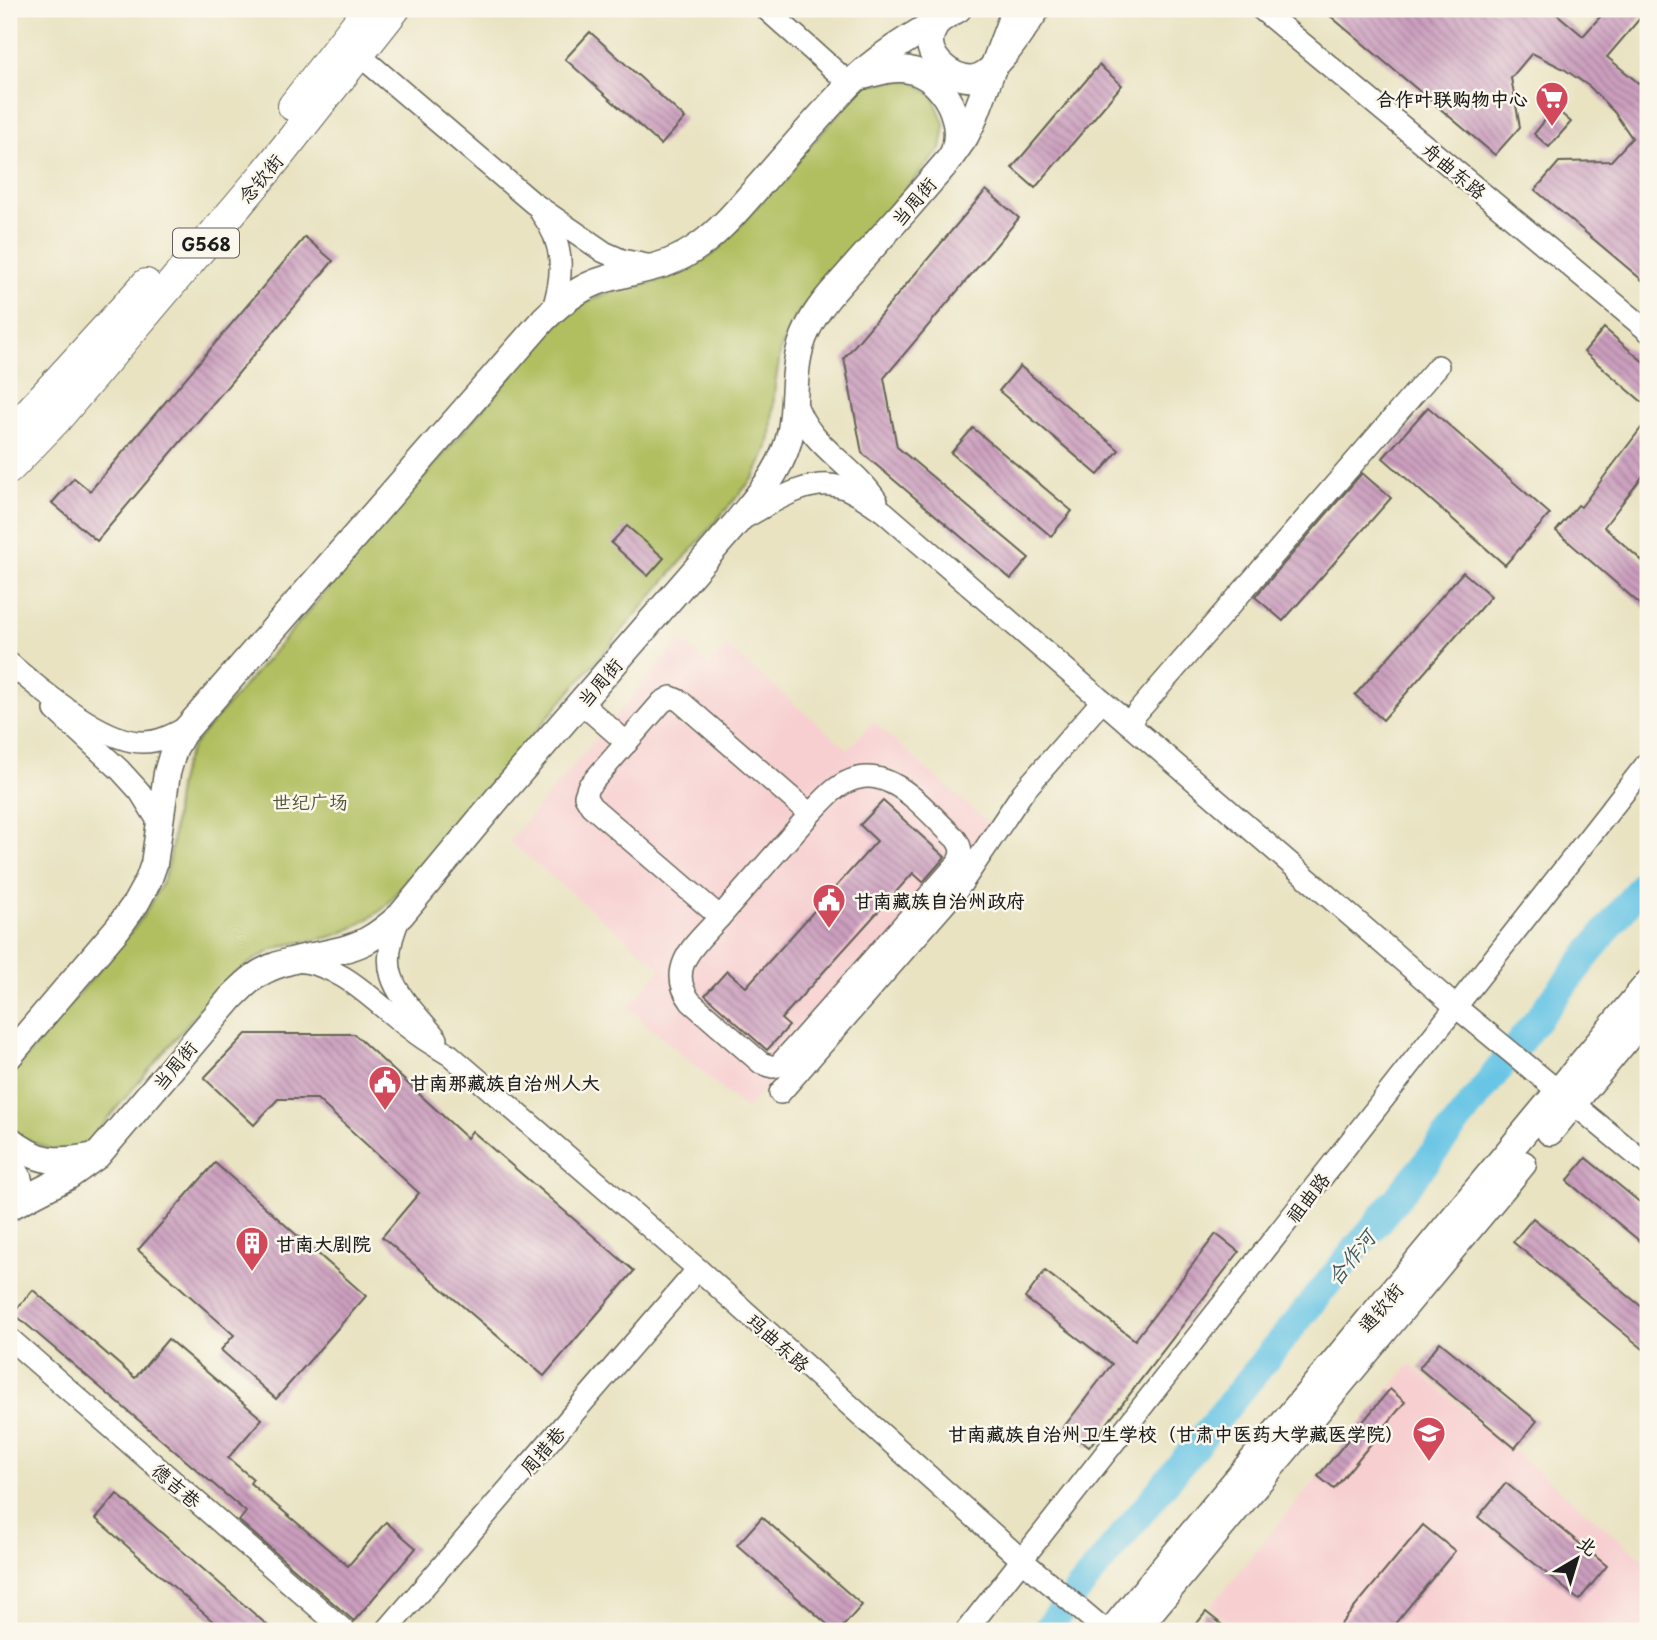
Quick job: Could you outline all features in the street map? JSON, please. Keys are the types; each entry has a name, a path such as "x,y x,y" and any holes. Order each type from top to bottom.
{"highway":[{"name":"念钦街","path":"9,469 57,419 257,182 351,49 368,9"},
{"name":"念钦街","path":"9,433 216,206 351,49 395,9"}],"main road":[{"name":"当周街","path":"11,1205 69,1176 97,1156 231,998 258,975 289,960 352,947 384,930 401,915 502,793 737,522 771,481 780,464 791,429 793,388 799,352 807,328 830,296 948,161 965,137 1015,9"},
{"path":"948,15 931,33 929,43 932,53 945,68 957,76 977,78 985,74 1010,47 1037,9"},
{"path":"9,1056 118,928 136,903 154,864 158,821 174,749 189,726 552,311 578,291 599,282 660,267 681,258 701,244 721,226 854,80 884,55 948,15"},
{"path":"854,80 884,70 903,68 921,74 936,85 949,101 956,119 956,148 948,161"},
{"name":"通钦街","path":"1104,1628 1566,1098 1648,983"},
{"path":"1135,1631 1566,1098 1648,1013"},
{"path":"9,1139 23,1151 42,1159 70,1161 97,1156"},
{"path":"9,1162 16,1171 21,1189 11,1205"}],"street":[{"path":"766,9 854,80"},
{"name":"舟曲东路","path":"1261,9 1648,331"},
{"path":"351,49 533,204 604,252 642,265 660,267"},
{"path":"533,204 554,232 559,246 561,272 552,311"},
{"path":"1128,723 1437,366"},
{"path":"793,388 799,413 811,433 867,488 884,512"},
{"path":"737,522 782,498 814,485 826,484 842,487 884,512 1477,1025 1648,1165"},
{"path":"9,663 42,691 101,730 129,741 156,740 189,726"},
{"path":"42,691 65,721 120,770 140,792 158,821"},
{"path":"720,917 587,801 585,796 589,787 666,698 676,698 810,814"},
{"path":"780,1093 958,889 1023,792 1102,701"},
{"path":"581,703 627,743"},
{"name":"祖曲路","path":"966,1631 1028,1565 1456,1007 1648,762"},
{"path":"869,777 885,779 898,785 960,844 961,852 956,865 778,1066 773,1068 761,1063 691,1002 683,989 681,969 684,959 720,917 810,814 832,792 847,783 869,777"},
{"path":"401,915 391,934 389,950 393,978 402,1000 450,1055"},
{"path":"289,960 308,962 336,972 413,1032 450,1055"},
{"name":"玛曲东路","path":"450,1055 698,1269 1028,1565 1104,1628"},
{"name":"周措巷","path":"386,1631 698,1269"},
{"name":"德吉巷","path":"9,1338 345,1631"}],"shaded area":[{"path":"680,640 709,665 726,646 848,749 873,722 994,828 746,1110 628,1008 661,968 509,841"},
{"name":"甘南藏族自治州卫生学校（甘肃中医药大学藏医学院）","path":"1410,1364 1648,1563 1648,1631 1238,1631 1210,1607"}],"green space":[{"name":"世纪广场","path":"911,80 933,96 945,126 941,149 797,314 781,349 771,434 767,450 754,477 384,908 343,933 283,946 255,959 238,971 215,991 89,1141 72,1149 51,1150 19,1136 9,1122 9,1077 137,925 155,897 168,866 181,775 194,744 551,330 576,309 597,297 665,279 703,261 721,247 863,86 867,83"}],"building":[{"path":"1322,9 1551,9 1583,36 1607,9 1648,9 1607,57 1648,91 1648,285 1535,190 1559,162 1611,161 1632,138 1614,112 1590,87 1564,69 1532,53 1511,78 1520,127 1495,155"},
{"path":"590,32 685,118 661,145 565,59"},
{"path":"1099,65 1122,85 1035,188 1012,168"},
{"path":"1555,108 1571,122 1549,147 1534,134"},
{"path":"986,190 1019,218 884,378 897,447 1029,558 1011,579 862,453 844,358"},
{"path":"305,237 333,261 97,541 52,503 74,478 90,491"},
{"path":"1604,328 1648,366 1648,407 1584,352"},
{"path":"1020,366 1119,450 1098,475 999,391"},
{"path":"1428,407 1550,514 1505,565 1383,458"},
{"path":"1648,419 1648,469 1604,527 1648,566 1648,611 1556,531 1578,505 1581,507"},
{"path":"973,428 1072,511 1051,536 951,453"},
{"path":"1362,473 1391,498 1283,621 1255,597"},
{"path":"627,526 664,558 648,576 611,543"},
{"path":"1463,572 1491,596 1383,720 1355,695"},
{"name":"甘南藏族自治州政府","path":"883,801 945,857 923,882 913,873 781,1019 789,1026 767,1050 705,995 727,971 746,987 877,841 860,825"},
{"path":"246,1034 354,1034 467,1138 472,1131 634,1271 544,1376 382,1237 419,1193 317,1099 278,1099 254,1125 204,1078"},
{"path":"1586,1158 1648,1209 1648,1248 1567,1181"},
{"name":"甘南大剧院","path":"215,1163 366,1296 276,1399 221,1350 234,1335 138,1250"},
{"path":"1533,1218 1648,1312 1648,1353 1513,1242"},
{"path":"1216,1234 1239,1252 1089,1447 1063,1428 1112,1364 1025,1298 1045,1271 1135,1340"},
{"path":"33,1290 135,1378 168,1339 262,1419 228,1458 253,1479 250,1483 348,1566 386,1522 416,1548 354,1621 239,1521 246,1512 13,1313"},
{"path":"1440,1342 1537,1421 1515,1448 1419,1368"},
{"path":"1390,1389 1405,1402 1334,1489 1318,1476"},
{"path":"1506,1483 1607,1566 1579,1600 1478,1517"},
{"path":"117,1494 274,1631 224,1631 96,1519"},
{"path":"762,1517 862,1605 839,1631 835,1631 737,1545"},
{"path":"1423,1525 1455,1551 1389,1631 1335,1631"},
{"path":"1206,1612 1230,1631 1191,1631"}],"waterway":[{"name":"合作河","path":"1045,1631 1428,1160 1648,877"}],"place":[{"name":"合作叶联购物中心","path":"1552,128"},
{"name":"甘南藏族自治州政府","path":"829,930"},
{"name":"甘南那藏族自治州人大","path":"385,1112"},
{"name":"甘南大剧院","path":"252,1273"},
{"name":"甘南藏族自治州卫生学校（甘肃中医药大学藏医学院）","path":"1429,1463"}]}
